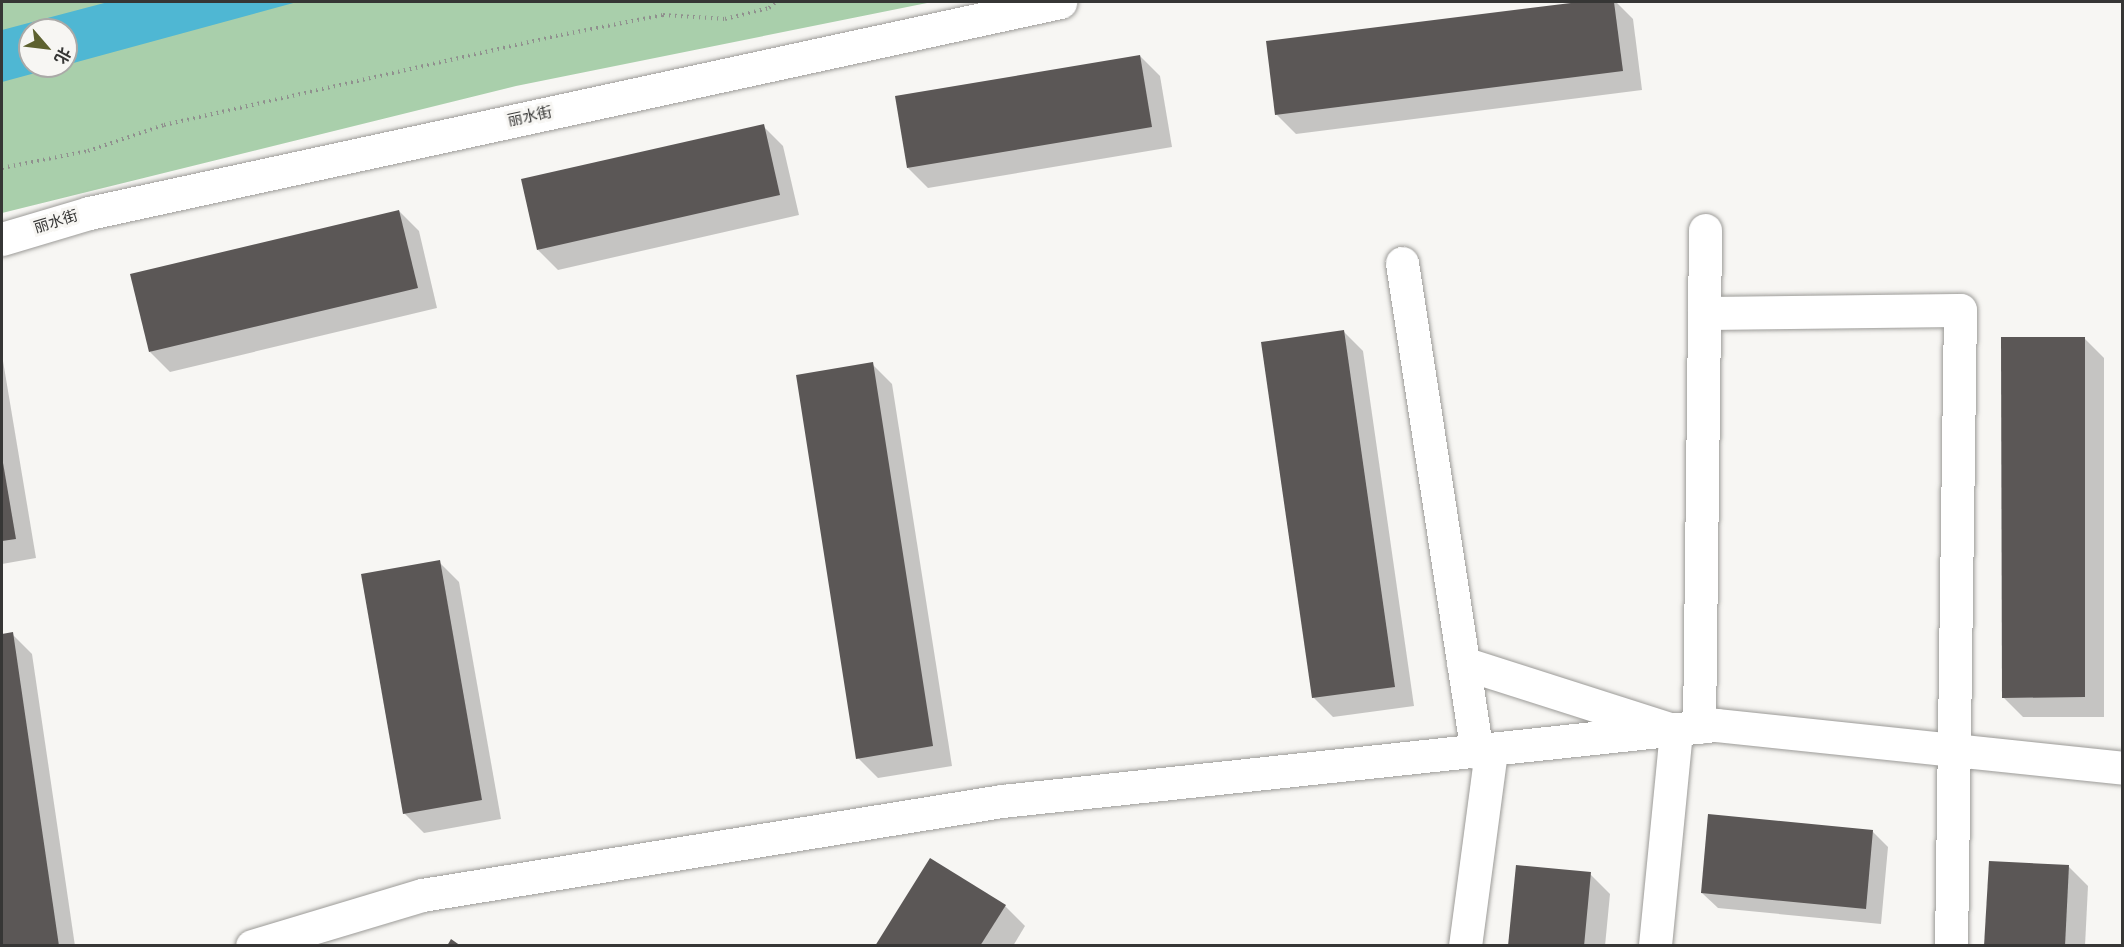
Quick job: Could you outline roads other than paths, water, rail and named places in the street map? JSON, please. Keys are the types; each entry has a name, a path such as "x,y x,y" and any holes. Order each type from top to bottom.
{"street":[{"name":"丽水街","path":"2,239 89,213 1060,2"},
{"path":"1654,945 1687,729 1704,313 1705,230"},
{"path":"1402,263 1463,663 1484,752 1465,945"},
{"path":"1704,313 1960,310 1951,945"},
{"path":"1463,663 1687,729"},
{"path":"252,945 422,895 1002,801 1484,752 1716,725 2122,768"}],"water":[{"path":"108,2 297,2 78,62 78,18 47,18"},
{"path":"18,26 18,78 2,82 2,30"}]}
